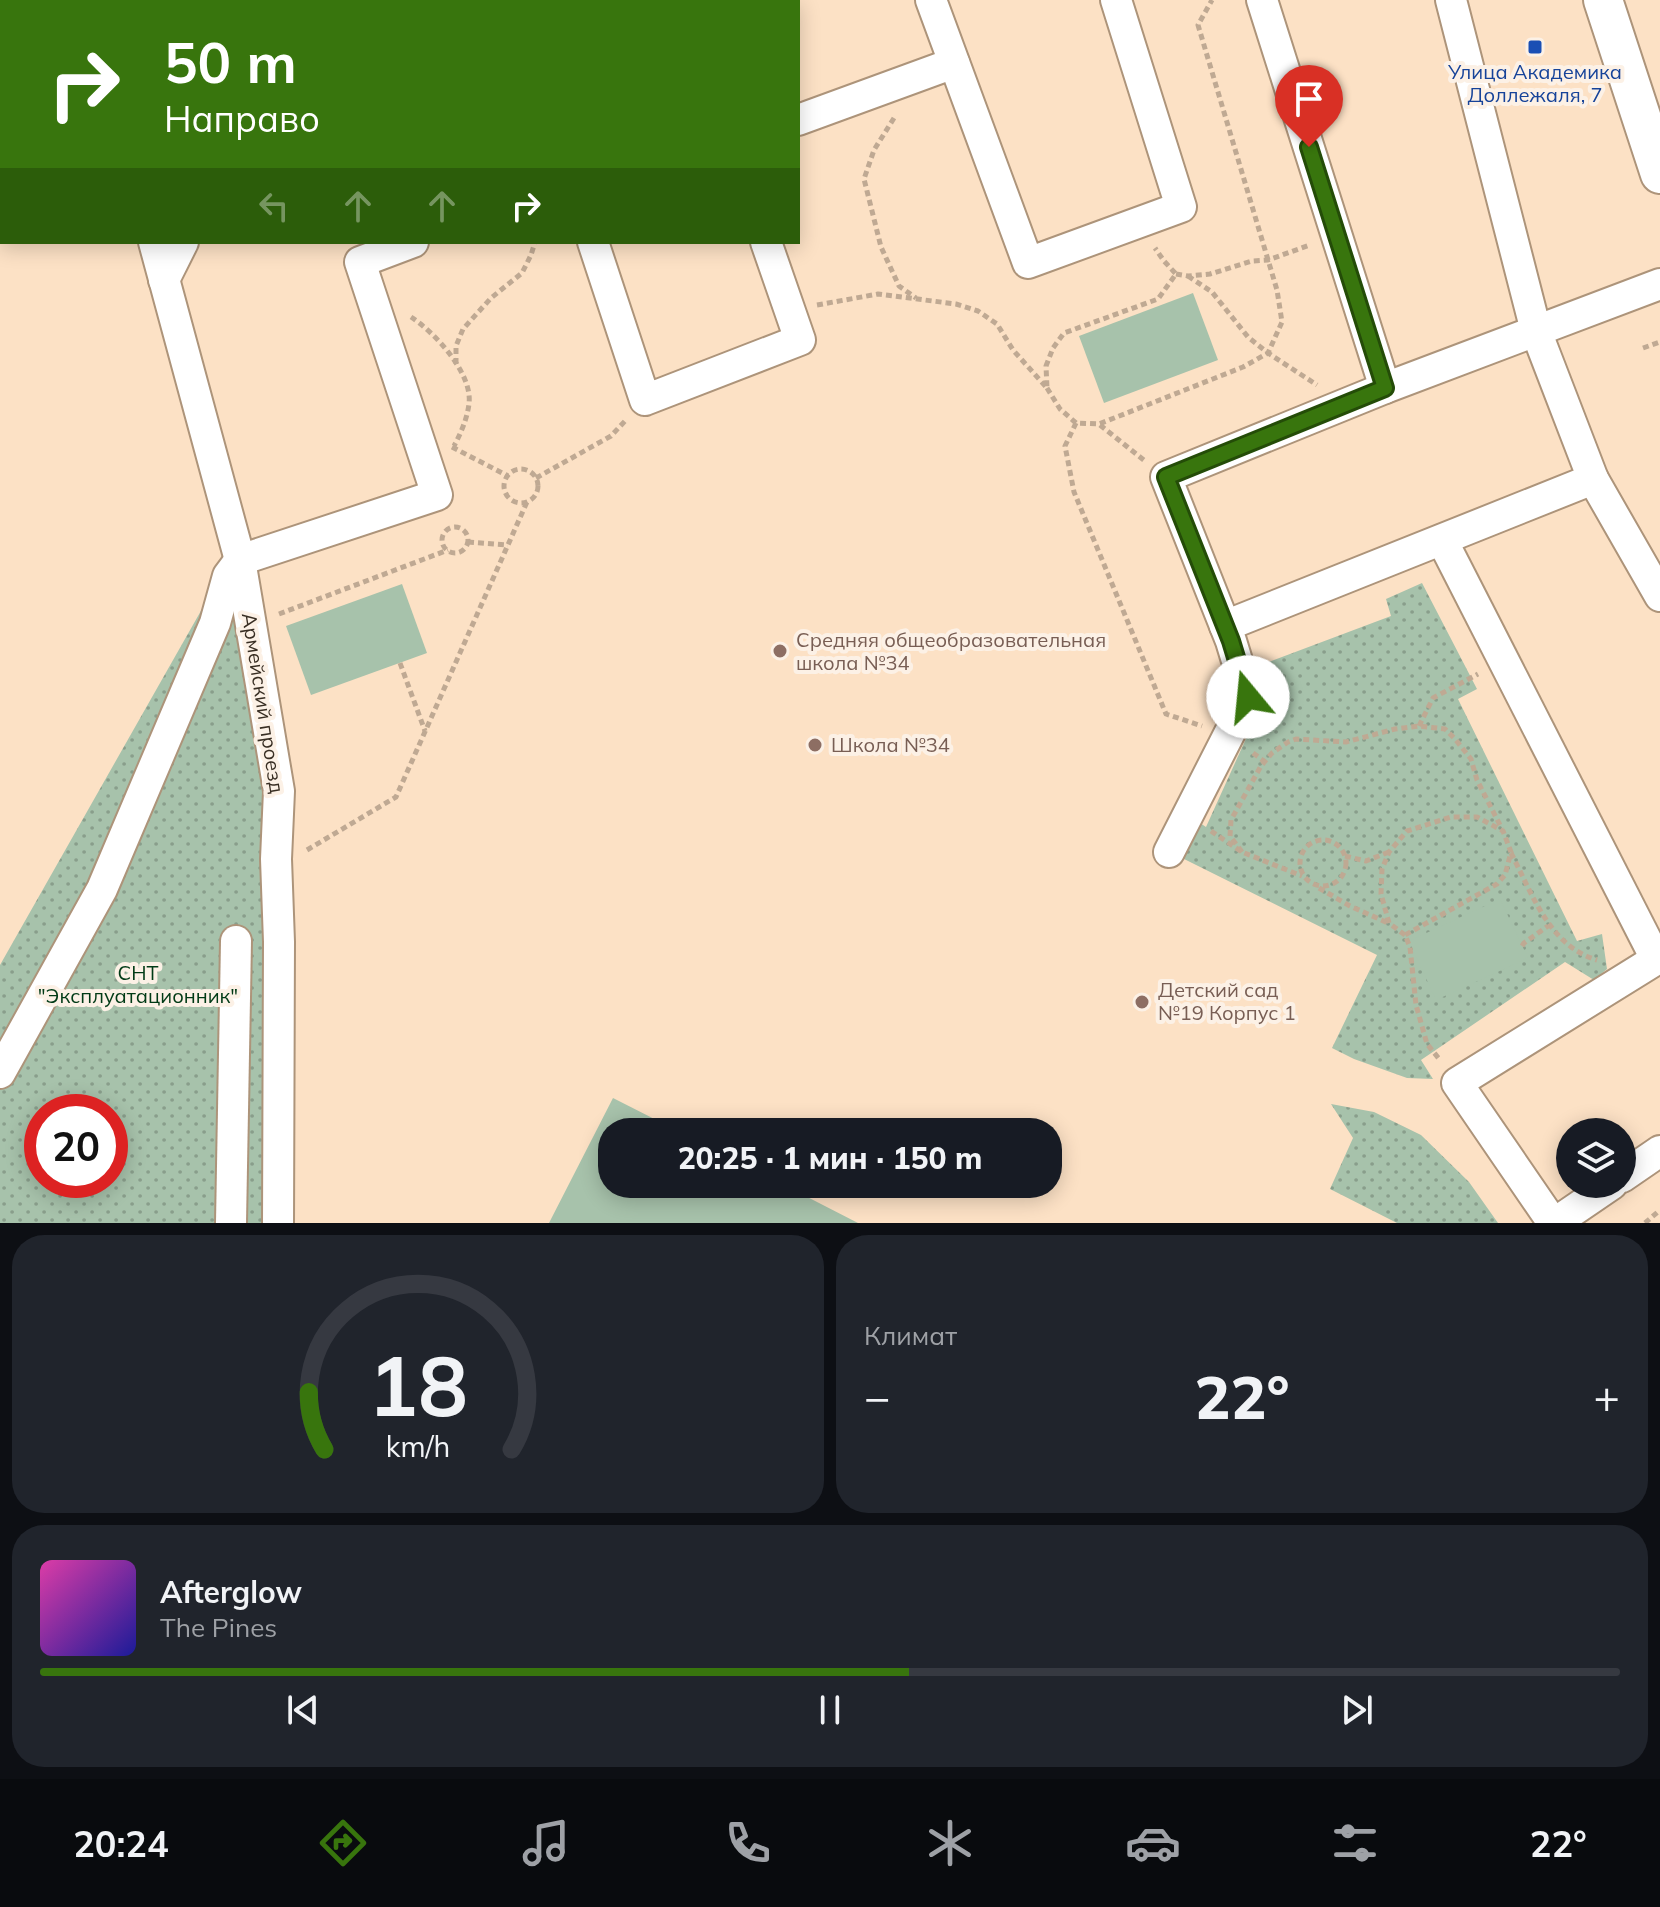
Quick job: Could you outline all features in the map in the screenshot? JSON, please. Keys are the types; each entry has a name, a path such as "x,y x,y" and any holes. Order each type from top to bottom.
{"main road":[{"path":"1603,0 1660,174"}],"street":[{"path":"931,0 1028,263 1181,207 1116,0"},
{"path":"1262,0 1385,388"},
{"path":"1451,0 1536,331 1593,479 1660,596"},
{"path":"800,119 954,63"},
{"name":"Армейский проезд","path":"155,244 240,560 279,791 276,859 279,942 278,1223"},
{"path":"164,280 182,244"},
{"path":"0,1073 102,889 215,623 228,576 240,560 437,495 439,451 360,262 408,244"},
{"path":"594,244 645,400 800,340 767,244"},
{"path":"1169,852 1248,697 1225,626 1166,477 1385,388 1660,284"},
{"path":"1225,626 1593,479"},
{"path":"1442,540 1658,958 1457,1083 1554,1223 1591,1198"},
{"path":"231,1223 236,941"},
{"path":"1636,1167 1660,1151"}],"path":[{"path":"788,306 811,306 878,294 956,304 978,311 997,324 1013,350 1047,388 1060,409 1076,423 1099,424 1243,367 1268,353 1282,322 1277,290 1198,25 1212,0"},
{"path":"901,111 874,150 864,179 881,247 899,286 917,298"},
{"path":"1148,219 1155,247 1164,261 1176,274 1188,276 1268,260 1337,235"},
{"path":"456,365 456,346 463,329 491,298 522,273 534,244"},
{"path":"1047,388 1046,366 1053,348 1064,333 1158,299 1176,274"},
{"path":"1188,276 1212,292 1248,337 1348,404"},
{"path":"403,312 439,340 466,385 470,402 464,422 439,451 508,476"},
{"path":"1643,348 1660,342"},
{"path":"536,478 611,436 645,400"},
{"path":"1076,423 1065,446 1074,492 1166,714 1228,735"},
{"path":"1099,424 1166,477"},
{"path":"517,470 528,471 536,478 538,489 532,499 516,503 507,496 504,486 508,476 517,470"},
{"path":"276,859 301,853 396,797 527,502"},
{"path":"251,624 448,550 461,551 468,542 464,530 452,527 446,532 443,539 448,550"},
{"path":"468,542 508,545"},
{"path":"1419,726 1433,698 1503,660"},
{"path":"400,663 425,732"},
{"path":"1242,852 1230,836 1231,820 1255,775 1272,753 1288,742 1296,739 1346,742 1419,726 1445,729 1471,759 1477,780 1548,926 1583,956 1600,961"},
{"path":"1187,815 1242,852 1303,876 1350,906 1389,923 1405,935 1410,947 1416,1005 1427,1044 1457,1083"},
{"path":"1389,923 1381,894 1382,869 1389,852 1407,831 1451,817 1477,817 1503,831"},
{"path":"1303,876 1299,862 1301,853 1312,842 1328,840 1342,849 1345,871 1336,883 1315,885"},
{"path":"1345,856 1366,861 1389,852"},
{"path":"1405,935 1497,884 1505,875 1511,852"},
{"path":"1522,946 1548,926"},
{"path":"1645,1223 1660,1210"}],"green space":[{"path":"1193,293 1218,360 1104,403 1079,336"},
{"path":"1422,583 1477,689 1458,699 1577,941 1602,934 1607,969 1594,980 1565,962 1421,1060 1433,1079 1407,1078 1332,1048 1377,955 1178,856 1194,819 1206,827 1249,732 1242,721 1253,668 1391,616 1386,599"},
{"path":"402,584 427,653 311,695 286,626"},
{"name":"СНТ \"Эксплуатационник\"","path":"202,609 245,619 273,783 262,1223 0,1223 0,965"},
{"path":"1500,899 1528,958 1436,1000 1409,941"},
{"path":"613,1098 652,1118 603,1118"},
{"path":"1331,1104 1374,1112 1421,1135 1469,1182 1498,1223 1397,1223 1330,1189 1353,1138"},
{"path":"598,1127 598,1198 809,1198 858,1223 549,1223"}],"place":[{"name":"Улица Академика Доллежаля, 7","path":"1535,47"},
{"name":"Средняя общеобразовательная школа №34","path":"780,651"},
{"name":"Школа №34","path":"815,745"},
{"name":"Детский сад №19 Корпус 1","path":"1142,1002"}],"route":[{"path":"1248,697 1231,641 1166,477 1385,388 1309,147"}]}
